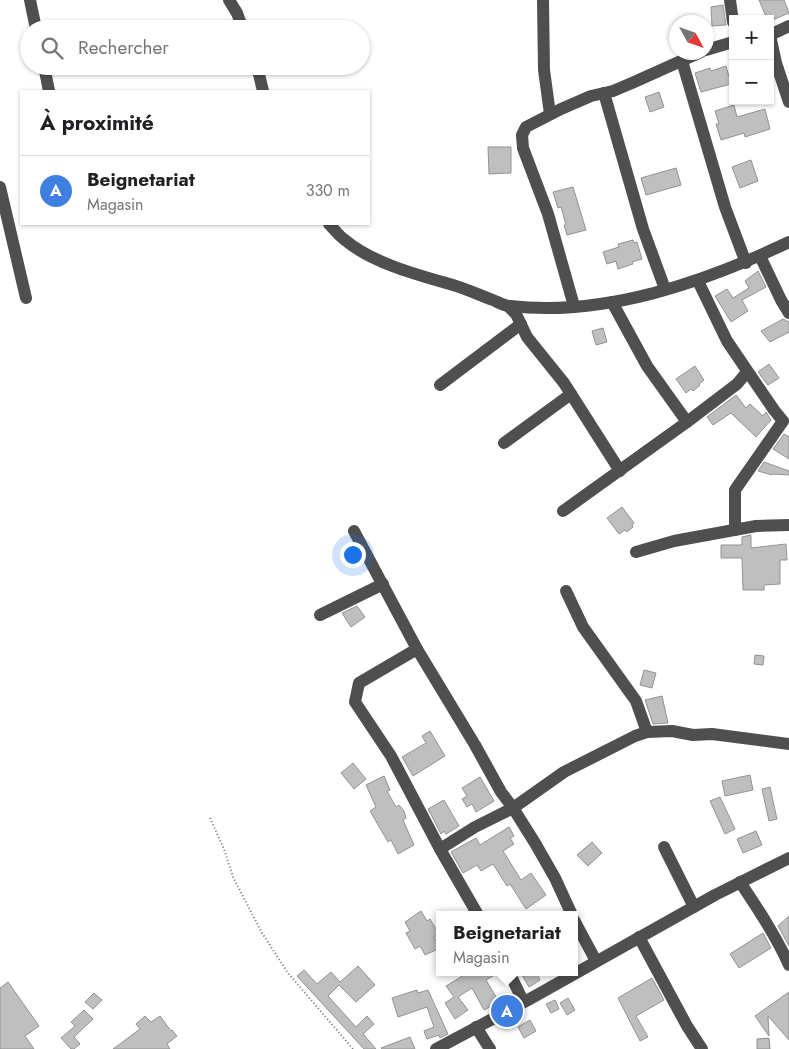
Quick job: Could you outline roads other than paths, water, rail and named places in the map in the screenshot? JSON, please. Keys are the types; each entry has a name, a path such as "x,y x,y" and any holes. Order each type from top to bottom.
{"street":[{"path":"30,0 34,20"},
{"path":"229,0 239,20"},
{"path":"543,0 544,70 550,114"},
{"path":"730,0 732,15"},
{"path":"774,33 789,26"},
{"path":"714,48 729,43"},
{"path":"774,54 789,102"},
{"path":"574,306 548,214 532,174 522,134 526,127 550,114 591,96 632,83 682,61 725,207 746,263"},
{"path":"46,75 49,90"},
{"path":"259,75 263,90"},
{"path":"604,93 643,229 666,289"},
{"path":"0,186 26,298"},
{"path":"330,225 350,244 373,257 508,306 574,306 612,302 698,281 746,263 789,242"},
{"path":"760,256 789,313"},
{"path":"698,281 717,321 747,372 786,423 735,490 735,530"},
{"path":"612,302 647,366 687,422"},
{"path":"508,306 516,314 527,337 572,394 620,471"},
{"path":"440,385 521,324"},
{"path":"563,511 687,422 737,384 747,372"},
{"path":"504,443 572,394"},
{"path":"636,552 674,541 756,526 789,525"},
{"path":"354,531 417,649 554,878 570,911"},
{"path":"320,615 383,584"},
{"path":"566,591 583,627 636,701 647,732"},
{"path":"417,649 359,683 355,702 391,756 476,911"},
{"path":"440,848 475,827 513,808 564,772 635,736 647,732 672,731 679,734 712,734 789,744"},
{"path":"664,847 694,907"},
{"path":"578,971 740,882 789,858"},
{"path":"740,882 764,918 789,965"},
{"path":"578,927 596,961"},
{"path":"639,937 687,1026 702,1049"},
{"path":"511,976 523,1001"},
{"path":"436,1049 570,976"},
{"path":"476,1027 490,1049"}],"place":[{"name":"Beignetariat","path":"507,1011"}]}
